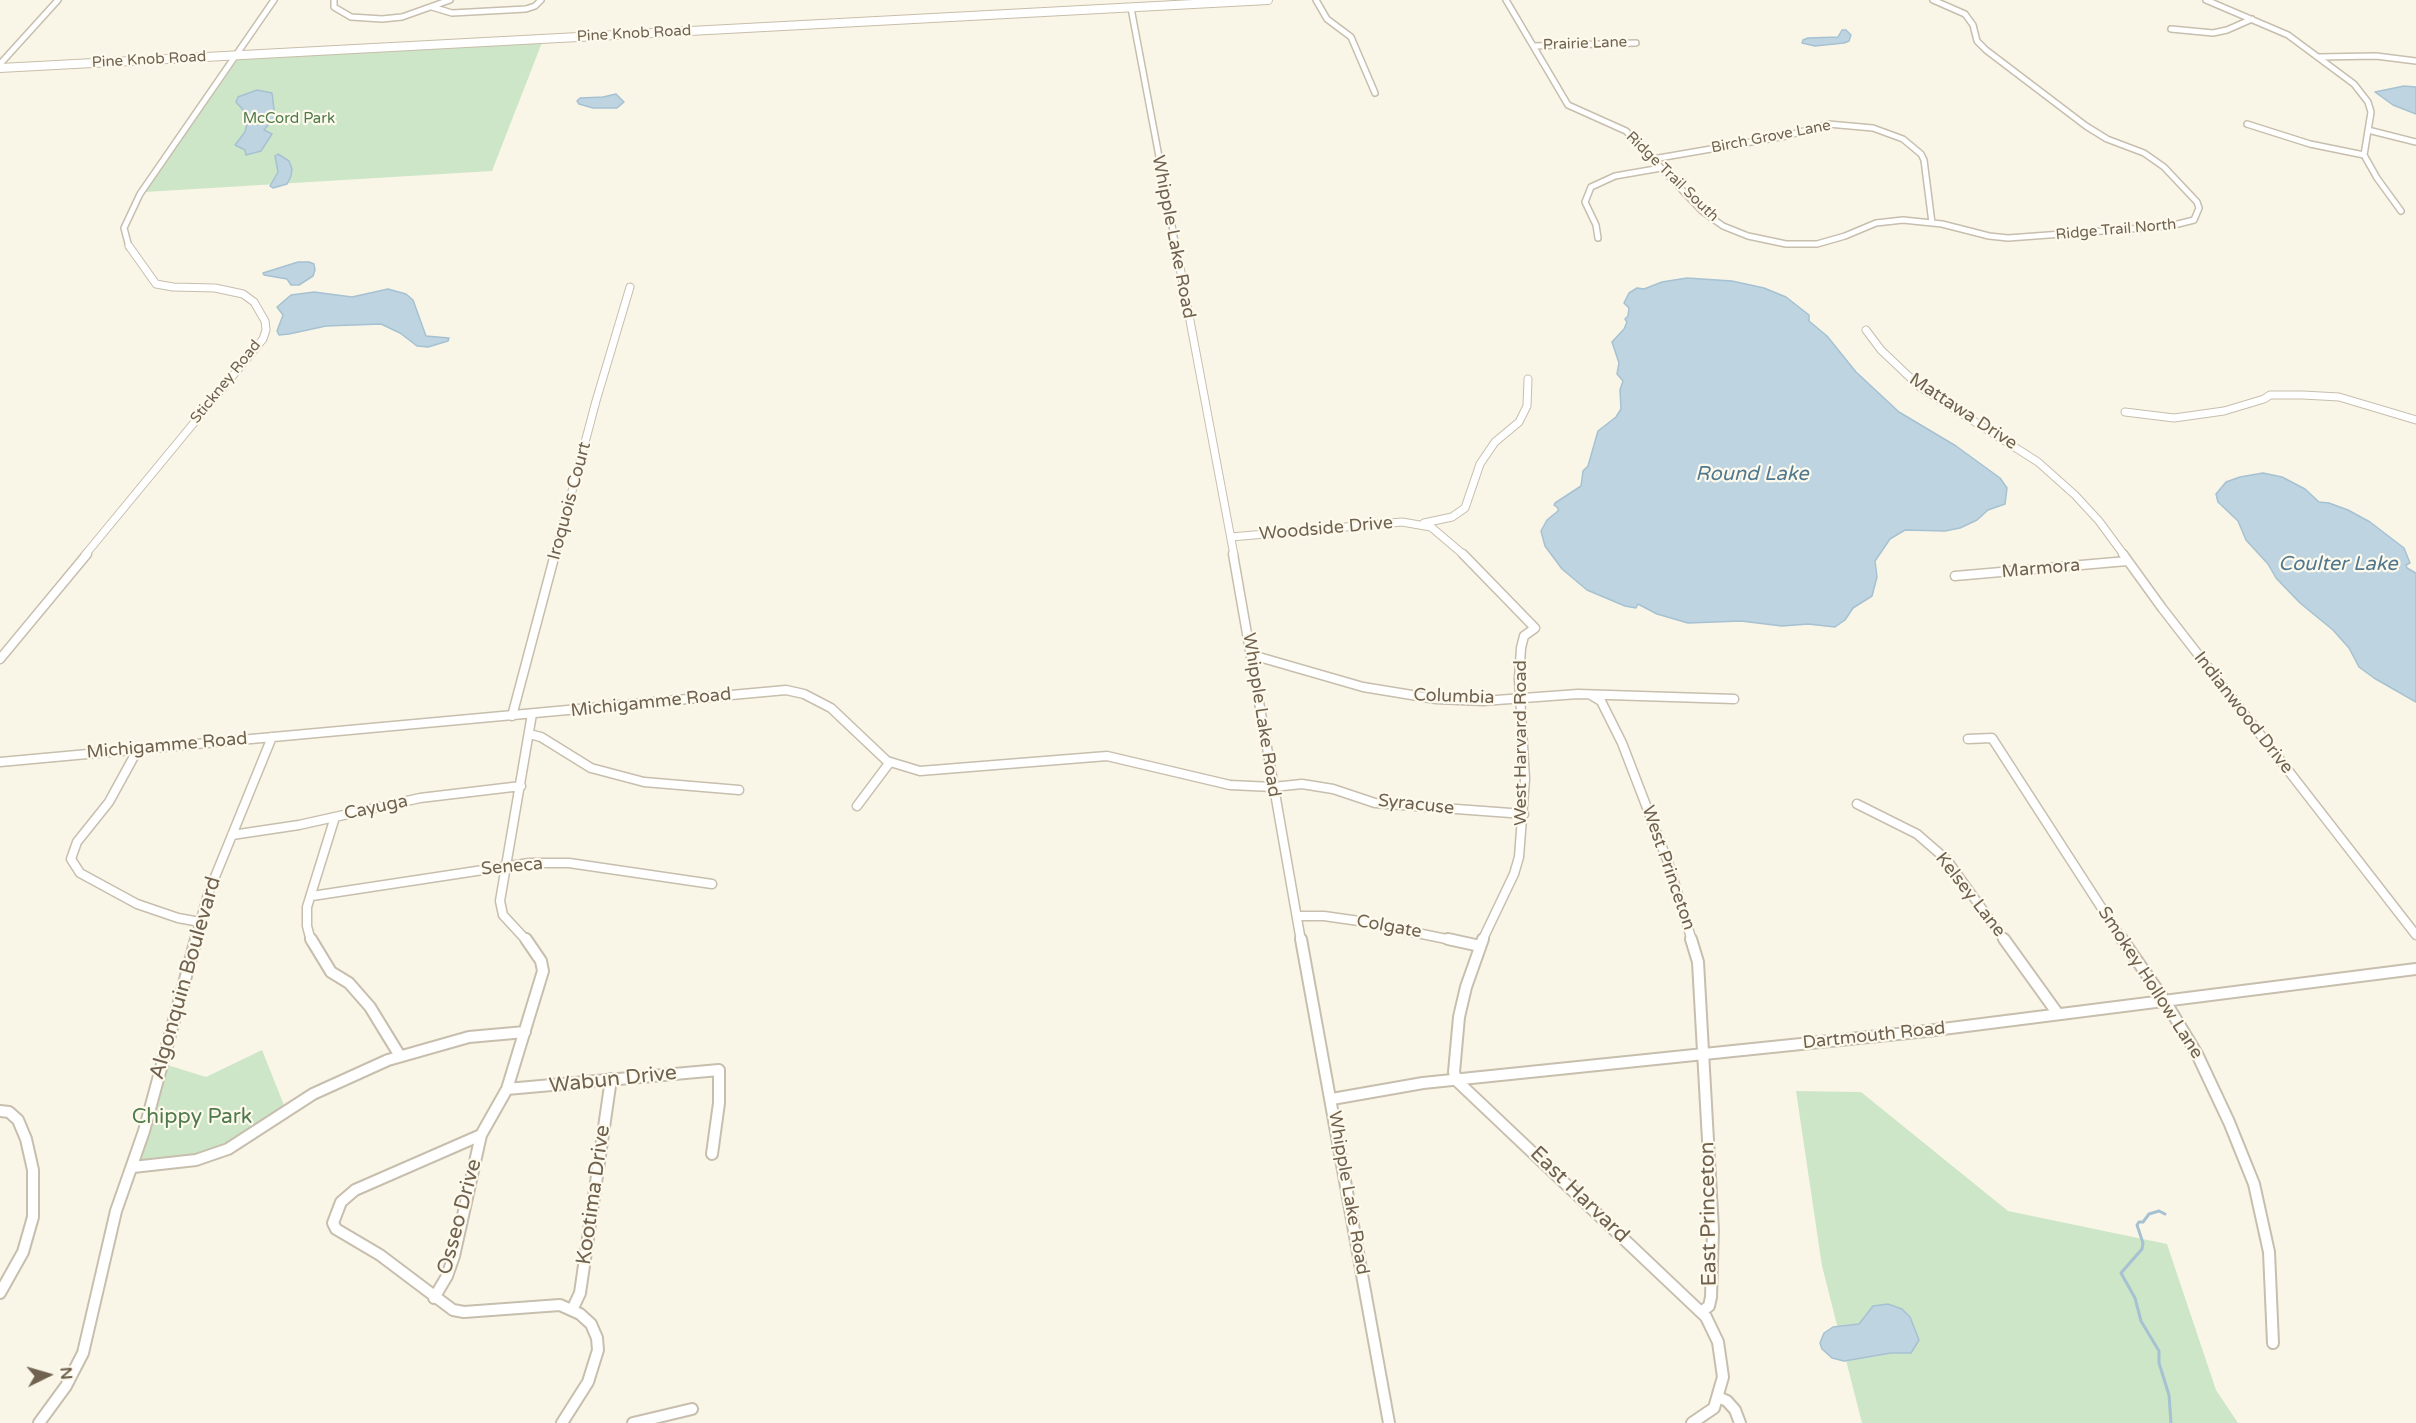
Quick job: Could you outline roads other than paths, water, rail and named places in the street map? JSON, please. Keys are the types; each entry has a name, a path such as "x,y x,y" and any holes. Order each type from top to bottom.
{"street":[{"path":"0,66 58,0"},
{"name":"Stickney Road","path":"0,659 263,339 266,330 265,321 254,302 243,294 215,288 173,287 156,284 130,250 124,228 140,194 274,0"},
{"path":"334,0 334,7 340,13 366,19 402,17 450,0"},
{"path":"432,7 452,13 526,9 535,6 541,0"},
{"name":"Pine Knob Road","path":"0,66 1265,0"},
{"path":"1316,0 1326,19 1351,37 1375,93"},
{"name":"Ridge Trail South","path":"1506,0 1568,105 1622,128 1714,220 1735,232 1786,244 1815,244 1845,236 1876,223 1903,220 1932,223"},
{"name":"Ridge Trail North","path":"1932,223 2008,238 2185,224 2194,220 2199,208 2193,195 2155,160 2135,149 2107,139 2086,126 1986,50 1977,40 1973,25 1965,14 1933,0"},
{"path":"2206,0 2288,36 2354,84 2368,102 2371,112 2364,155 2377,178 2401,211"},
{"name":"Whipple Lake Road","path":"1131,8 1231,537 1389,1423"},
{"path":"2171,29 2213,33 2227,30 2252,19"},
{"name":"Prairie Lane","path":"1533,46 1636,43"},
{"path":"2318,57 2376,56 2416,61"},
{"name":"Birch Grove Lane","path":"1653,159 1786,136 1828,124 1873,128 1903,139 1921,154 1924,160 1932,223"},
{"path":"2247,124 2296,141 2364,155"},
{"path":"2368,130 2416,142"},
{"path":"1598,238 1596,225 1585,202 1591,187 1615,176 1661,168"},
{"name":"Iroquois Court","path":"512,716 596,401 630,287"},
{"name":"Mattawa Drive","path":"1866,330 1881,350 1920,387 2038,462 2072,491"},
{"path":"1421,524 1452,517 1466,508 1480,464 1495,442 1518,422 1527,406 1528,379"},
{"path":"2125,412 2174,418 2224,411 2264,399 2270,395 2339,397 2416,420"},
{"name":"Indianwood Drive","path":"2072,491 2099,520 2127,561 2416,935"},
{"name":"Woodside Drive","path":"1231,537 1402,522 1421,524"},
{"name":"West Harvard Road","path":"1421,524 1431,527 1449,540 1535,628 1524,636 1521,648 1524,814 1514,874 1480,946 1468,980 1459,1017 1453,1065 1456,1080"},
{"name":"Marmora","path":"1955,576 2127,561"},
{"name":"Columbia","path":"1252,655 1363,687 1410,697 1461,701 1578,694 1734,699"},
{"name":"Michigamme Road","path":"0,762 786,690 804,694 831,708 873,750 890,762 905,768 932,771 1107,756 1230,785 1274,787"},
{"name":"West Princeton","path":"1591,695 1601,701 1622,743 1676,885 1698,962 1704,1055"},
{"name":"Osseo Drive","path":"434,1298 447,1276 454,1256 481,1135 507,1089 543,971 541,961 525,938 510,925 503,915 500,901 532,714"},
{"path":"529,734 541,737 591,768 644,782 739,790"},
{"name":"Algonquin Boulevard","path":"39,1423 66,1386 83,1353 116,1211 133,1167 200,922 212,883 272,737"},
{"name":"Smokey Hollow Lane","path":"1968,739 1992,738 2138,964 2165,1000 2197,1054 2229,1122 2254,1184 2269,1252 2273,1343"},
{"path":"138,749 108,802 77,842 71,859 80,873 137,904 178,918 200,922"},
{"path":"857,806 890,762"},
{"name":"Syracuse","path":"1274,787 1311,785 1333,789 1376,803 1524,814"},
{"name":"Cayuga","path":"232,835 299,825 430,797 521,786"},
{"name":"Kelsey Lane","path":"1857,804 1917,834 1947,860 2058,1014"},
{"path":"335,816 307,907 307,926 312,945 331,972 349,983 370,1007 400,1056"},
{"name":"Seneca","path":"312,896 529,863 569,863 712,884"},
{"name":"Colgate","path":"1297,916 1324,916 1359,921 1480,946"},
{"name":"Dartmouth Road","path":"1332,1100 1423,1083 1927,1031 2416,969"},
{"path":"133,1167 196,1160 219,1153 322,1089 400,1056 469,1037 525,1032"},
{"name":"East Princeton","path":"1704,1055 1713,1230 1711,1297 1709,1306 1701,1312 1711,1325 1721,1357 1724,1377 1718,1397"},
{"name":"Wabun Drive","path":"507,1089 719,1070 719,1103 712,1154"},
{"name":"Kootima Drive","path":"572,1310 580,1293 611,1079"},
{"name":"East Harvard","path":"1456,1080 1701,1312"},
{"path":"0,1111 9,1112 18,1120 26,1139 33,1170 33,1217 23,1252 0,1293"},
{"path":"481,1135 355,1190 341,1202 333,1223 336,1229 380,1255 417,1282 434,1298 453,1310 464,1312 560,1305 572,1310 591,1324 597,1338 598,1350 588,1382 562,1423"},
{"path":"1692,1423 1714,1408 1718,1397 1727,1401 1735,1410 1740,1423"},
{"path":"633,1423 692,1409"}],"water":[{"path":"1842,30 1846,30 1851,35 1849,41 1815,46 1802,43 1808,38 1838,37"},
{"path":"2404,86 2416,87 2416,114 2393,105 2375,92"},
{"path":"257,90 272,93 275,117 264,130 272,134 261,151 246,155 245,150 235,145 245,132 247,124 244,111 236,102 238,97"},
{"path":"616,94 624,102 617,108 593,108 579,104 577,101 580,98"},
{"path":"278,154 289,161 292,169 291,176 287,184 273,188 270,186 278,172 275,156"},
{"path":"298,262 314,264 315,270 313,276 299,285 291,285 287,279 263,273"},
{"name":"Round Lake","path":"1687,278 1732,281 1764,288 1786,297 1809,315 1809,321 1827,336 1856,372 1899,412 1956,446 2000,478 2007,488 2005,504 1988,510 1977,520 1960,528 1945,531 1905,530 1890,539 1875,561 1877,577 1872,596 1853,608 1845,620 1835,627 1808,624 1782,626 1741,621 1688,623 1657,614 1638,604 1636,608 1625,606 1587,590 1562,569 1545,546 1541,531 1547,520 1558,511 1555,503 1581,486 1583,471 1588,466 1598,431 1616,417 1621,409 1620,390 1623,381 1617,374 1619,363 1612,342 1627,322 1625,319 1629,308 1624,303 1629,293 1637,288 1644,289 1662,282"},
{"path":"388,289 406,294 413,300 426,336 449,338 448,341 428,347 417,346 400,333 381,324 326,326 279,335 277,331 283,315 277,307 291,295 314,292 352,297"},
{"name":"Coulter Lake","path":"2263,473 2282,477 2305,489 2319,502 2348,510 2370,522 2404,548 2410,563 2406,565 2407,568 2416,573 2416,702 2359,667 2349,648 2333,630 2300,603 2276,578 2268,564 2246,540 2238,521 2218,502 2216,494 2226,482"},
{"path":"1888,1304 1902,1309 1910,1317 1919,1340 1911,1353 1891,1353 1844,1361 1832,1358 1822,1349 1820,1343 1824,1333 1833,1327 1859,1324 1873,1306"}],"waterway":[{"path":"2165,1214 2159,1211 2149,1214 2143,1222 2139,1222 2137,1225 2143,1243 2142,1249 2121,1273 2135,1298 2141,1321 2159,1351 2159,1363 2169,1395 2171,1423"}],"park label":[{"name":"McCord Park","path":"289,119"},
{"name":"Chippy Park","path":"192,1117"}]}
